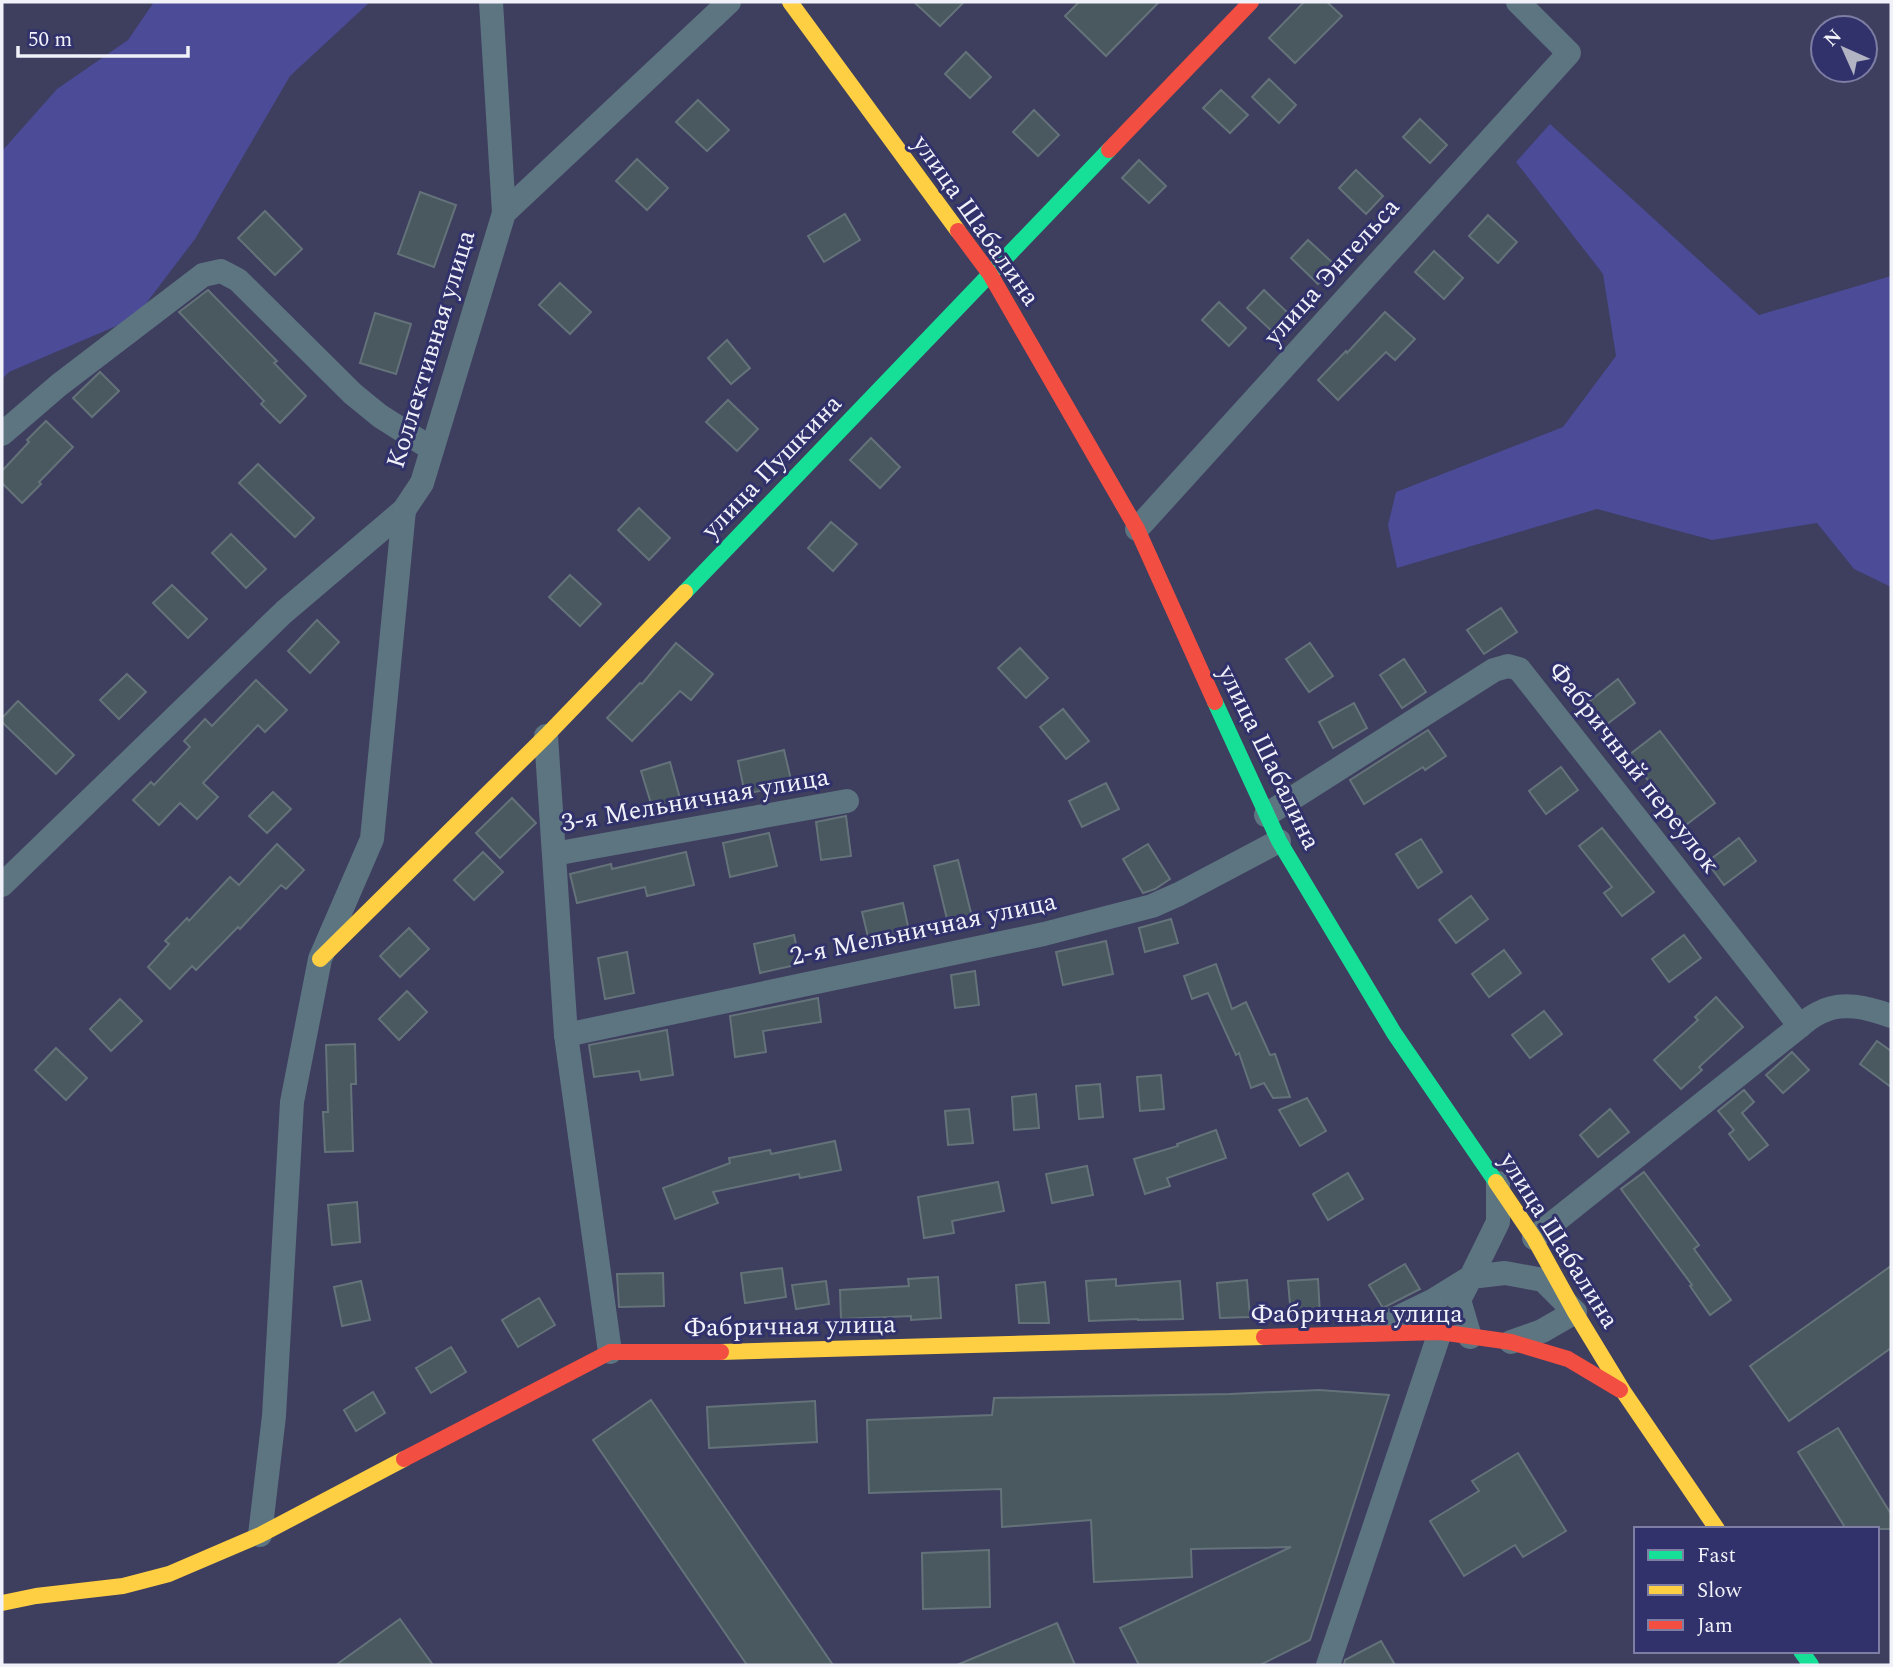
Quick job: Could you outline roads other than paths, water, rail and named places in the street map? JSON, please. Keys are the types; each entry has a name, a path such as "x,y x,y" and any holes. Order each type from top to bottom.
{"street":[{"path":"491,2 504,213"},
{"name":"Коллективная улица","path":"2,885 284,612 404,510 422,483 504,213 729,2"},
{"name":"улица Шабалина","path":"790,2 990,274 1137,528 1279,841 1394,1033 1534,1238 1623,1391 1716,1527"},
{"name":"улица Пушкина","path":"320,959 547,736 1251,2"},
{"name":"улица Энгельса","path":"1137,528 1569,53 1518,2"},
{"path":"2,434 59,385 204,275 221,271 238,280 353,394 380,416 432,449"},
{"path":"260,1535 274,1416 292,1102 320,959 372,839 404,510"},
{"name":"Фабричный переулок","path":"1266,815 1494,670 1508,666 1519,669 1800,1026"},
{"path":"547,736 566,1035 610,1352"},
{"name":"3-я Мельничная улица","path":"554,854 847,801"},
{"name":"2-я Мельничная улица","path":"566,1035 1044,934 1152,906 1279,841"},
{"path":"1534,1238 1821,1011 1842,1006 1871,1008 1891,1016"},
{"path":"1470,1337 1459,1300 1498,1222 1498,1183"},
{"path":"1362,1335 1434,1300 1471,1277 1505,1273 1543,1280 1575,1311 1542,1331 1511,1342"},
{"path":"1328,1665 1440,1332"},
{"name":"Фабричная улица","path":"2,1603 36,1596 123,1586 169,1574 260,1535 610,1352 706,1352 1440,1332 1511,1342 1568,1359 1623,1391"}]}
